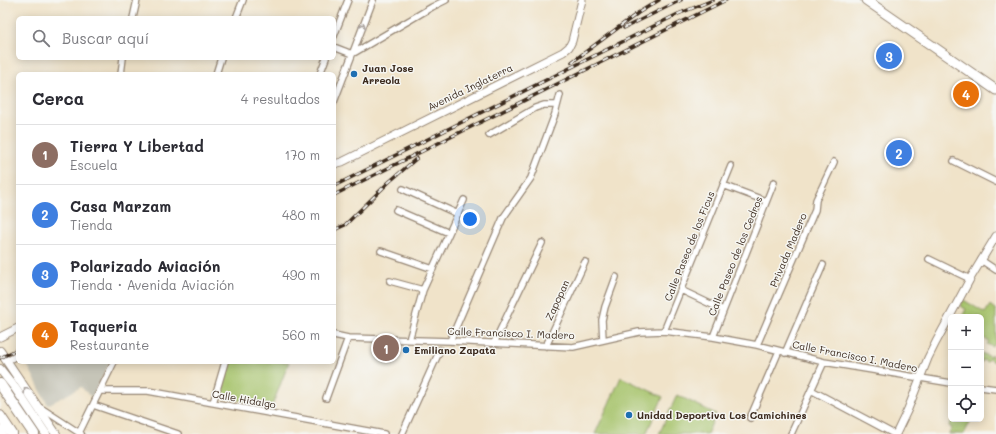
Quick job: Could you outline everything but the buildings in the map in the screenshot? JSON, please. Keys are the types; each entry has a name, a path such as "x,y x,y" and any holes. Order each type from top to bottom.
{"highway":[{"path":"0,384 34,434"},
{"path":"0,416 12,434"}],"main road":[{"path":"866,0 996,90"},
{"path":"0,350 4,363 56,434"},
{"path":"0,369 15,388 46,434"},
{"path":"0,430 2,434"}],"street":[{"path":"134,16 138,0"},
{"path":"237,16 243,0"},
{"path":"336,31 348,0"},
{"path":"336,97 373,0"},
{"path":"432,7 434,0"},
{"path":"352,54 446,0"},
{"name":"Avenida Inglaterra","path":"336,163 563,52 569,47 572,41 582,0"},
{"path":"336,48 352,54"},
{"path":"121,72 123,60"},
{"path":"217,72 221,60"},
{"path":"321,72 325,60"},
{"path":"450,341 503,218 531,178 560,95"},
{"path":"489,134 535,108 544,105 557,105"},
{"path":"954,161 996,182"},
{"name":"Privada Madero","path":"757,346 815,210 816,200 834,162"},
{"name":"Calle Paseo de los Ficus","path":"664,331 731,166"},
{"name":"Calle Paseo de los Cedros","path":"713,338 774,182"},
{"path":"723,185 766,201"},
{"path":"403,189 458,214"},
{"path":"409,340 423,290 464,200"},
{"path":"396,210 449,232"},
{"path":"811,390 895,434 921,379 934,347 970,279 996,236"},
{"path":"494,343 542,243"},
{"path":"381,251 432,269"},
{"path":"929,259 970,279"},
{"path":"981,260 996,270"},
{"name":"Zapopan","path":"546,346 585,262"},
{"path":"785,353 823,266"},
{"path":"604,340 602,320 604,307 616,277"},
{"path":"390,281 423,290"},
{"path":"681,290 723,310"},
{"path":"0,337 16,329"},
{"name":"Calle Francisco I. Madero","path":"336,335 348,338 573,347 639,332 664,331 757,346 824,362 948,383"},
{"path":"326,398 348,338"},
{"path":"402,434 440,350"},
{"path":"750,418 779,351"},
{"path":"4,363 16,356"},
{"path":"791,434 824,362"},
{"path":"36,406 80,434 113,364"},
{"path":"213,403 224,364"},
{"path":"984,388 996,390"},
{"name":"Calle Hidalgo","path":"100,391 148,391 384,434"},
{"path":"93,405 178,434"}],"shaded area":[{"path":"27,364 109,364 92,398 81,387 48,405"}],"green space":[{"path":"962,299 985,313 990,305 996,310 996,345 994,344 993,347 987,344 989,341 984,338 984,314 964,314 966,309 960,306"},
{"path":"984,354 994,357 996,354 996,363 989,359 987,362 984,360"},
{"path":"226,364 288,364 272,406 217,396"},
{"name":"Unidad Deportiva Los Camichines","path":"621,377 663,397 646,434 595,434"},
{"path":"677,395 716,414 707,434 659,434"},
{"path":"951,422 970,422 964,434 949,434 952,428 949,426"}],"railway":[{"path":"572,62 638,13 659,0"},
{"path":"624,28 681,0"},
{"path":"336,185 678,14 713,0"},
{"path":"336,194 726,0"},
{"path":"336,229 345,225 389,182 417,158"},
{"path":"0,358 16,350"}],"place":[{"name":"Polarizado Aviación","path":"889,56"},
{"name":"Juan Jose Arreola","path":"354,74"},
{"name":"Taqueria","path":"966,94"},
{"name":"Casa Marzam","path":"899,153"},
{"name":"Tierra Y Libertad","path":"386,348"},
{"name":"Emiliano Zapata","path":"406,350"},
{"name":"Unidad Deportiva Los Camichines","path":"629,415"}]}
